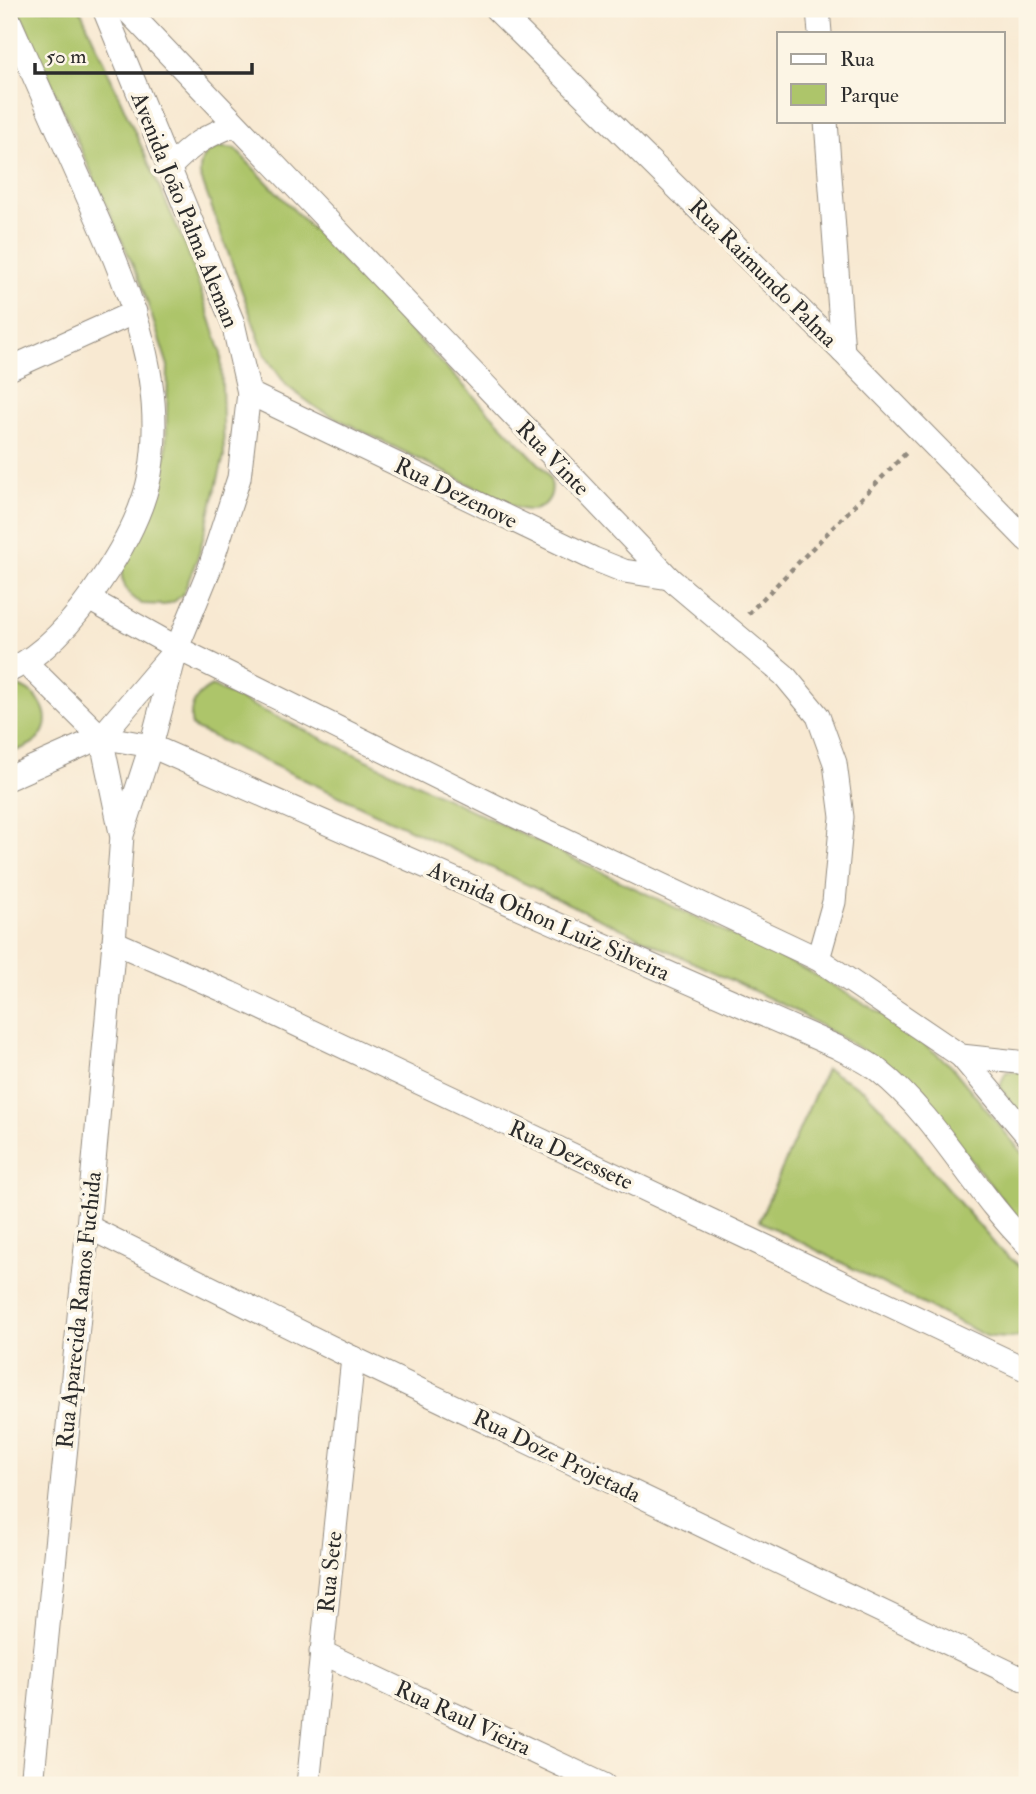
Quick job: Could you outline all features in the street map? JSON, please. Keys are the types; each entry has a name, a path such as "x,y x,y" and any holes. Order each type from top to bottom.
{"street":[{"name":"Avenida João Palma Aleman","path":"9,778 101,737 177,648 209,570 239,478 249,393 233,323 104,9"},
{"name":"Rua Vinte","path":"126,9 669,579 784,674 818,716 835,763 842,817 834,902 818,958"},
{"name":"Rua Raimundo Palma","path":"496,9 843,352 1027,540"},
{"path":"818,9 820,32"},
{"path":"9,20 110,247 135,312 147,362 155,415 150,474 136,519 116,559 89,599 62,630 17,667 101,737"},
{"path":"826,122 843,352"},
{"path":"169,168 187,149 205,136 235,125"},
{"path":"9,369 135,312"},
{"name":"Rua Dezenove","path":"249,393 594,559 624,570 669,579"},
{"path":"89,599 177,648 509,813 818,958 961,1056 1027,1135"},
{"name":"Rua Aparecida Ramos Fuchida","path":"32,1785 88,1227 122,835 151,746 177,648"},
{"name":"Rua Aparecida Ramos Fuchida","path":"101,737 122,835"},
{"name":"Avenida Othon Luiz Silveira","path":"101,737 151,746 837,1047 878,1070 916,1106 1002,1220 1027,1244"},
{"name":"Rua Dezessete","path":"114,942 230,993 1027,1370"},
{"path":"961,1056 1027,1063"},
{"name":"Rua Doze Projetada","path":"88,1227 353,1358 1027,1681"},
{"name":"Rua Sete","path":"308,1785 353,1358"},
{"name":"Rua Raul Vieira","path":"321,1652 582,1780 604,1785"}],"path":[{"path":"732,629 925,435"}],"green space":[{"path":"18,9 80,9 187,249 221,352 224,456 199,554 183,594 165,605 142,604 133,598 122,578 122,567 166,453 168,366 141,283"},
{"path":"220,147 235,149 545,470 552,488 547,502 534,510 515,507 318,409 287,386 265,355 200,175 204,157"},
{"path":"9,685 18,686 35,696 45,712 46,721 38,739 9,754"},
{"path":"212,686 808,971 904,1027 951,1066 1027,1159 1027,1231 916,1090 881,1061 790,1008 192,727 194,703"},
{"path":"826,1069 864,1090 894,1121 998,1248 1027,1272 1027,1334 1012,1338 986,1336 759,1221"},
{"path":"1027,1071 1027,1122 1001,1089 1001,1083 1006,1072"}]}
